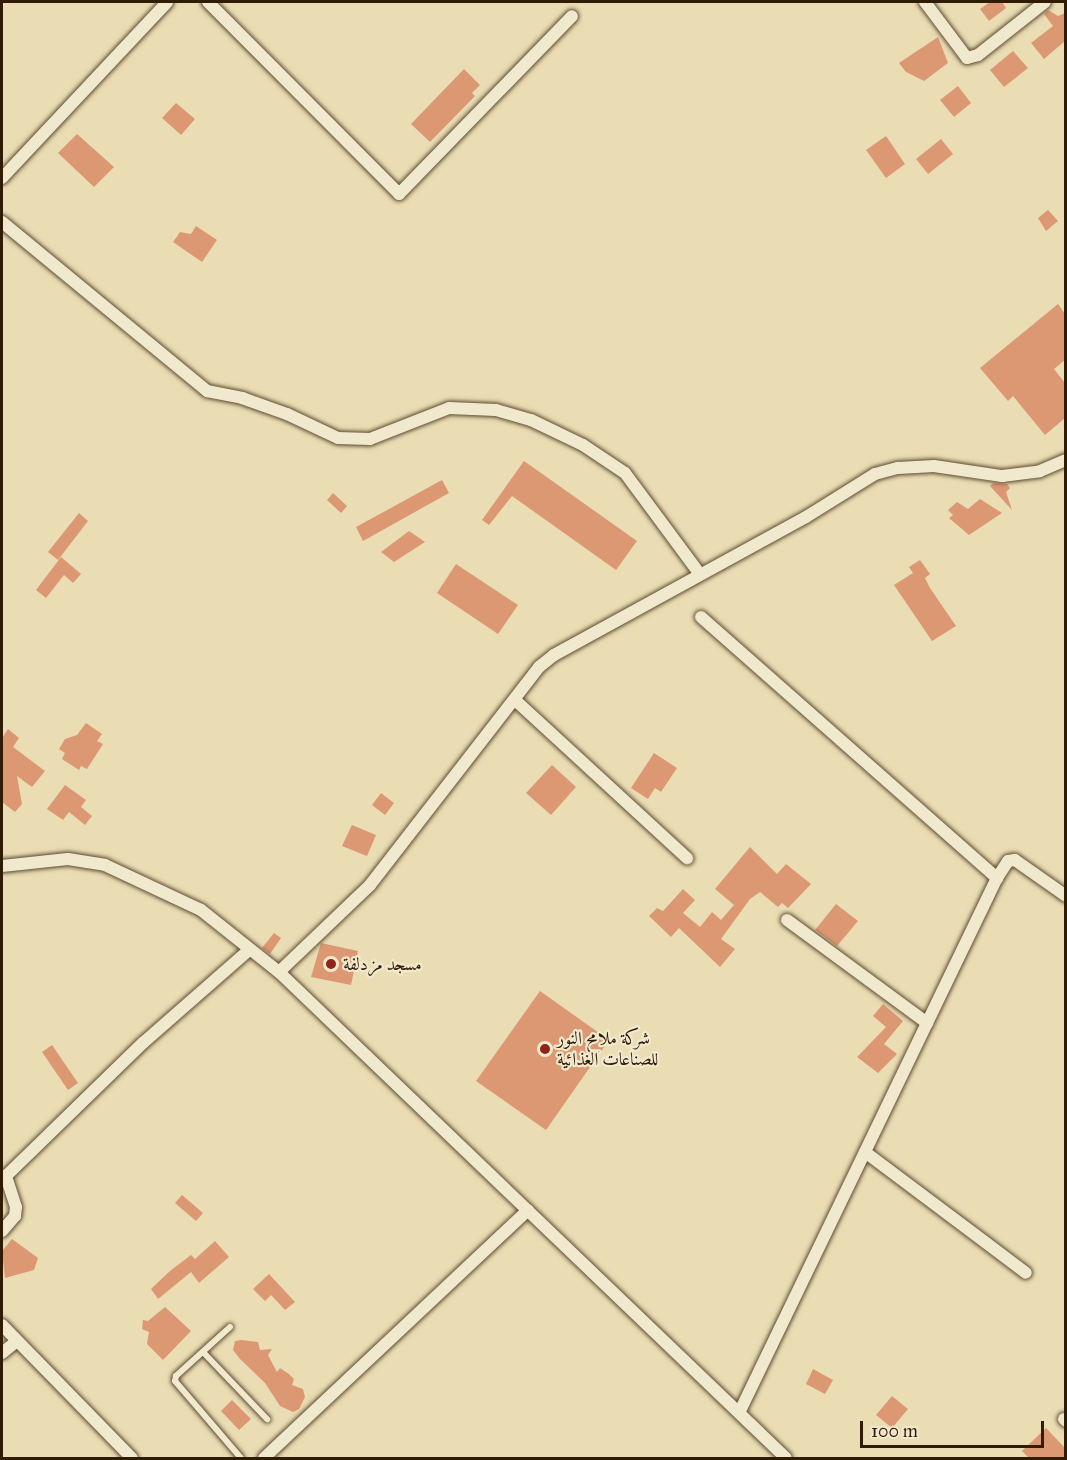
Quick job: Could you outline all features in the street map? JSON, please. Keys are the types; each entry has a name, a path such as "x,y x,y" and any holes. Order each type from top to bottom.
{"street":[{"path":"2,178 167,2"},
{"path":"208,2 399,194 572,16"},
{"path":"925,2 968,58 978,55 1045,2"},
{"path":"2,222 207,391 242,398 287,414 338,438 370,439 449,408 514,415 583,445 625,473 699,573"},
{"path":"279,972 370,885 539,667 554,655 699,573 806,517 875,474 898,468 934,466 1002,476 1040,471 1065,460"},
{"path":"701,617 997,878"},
{"path":"515,700 687,858"},
{"path":"2,866 68,859 105,865 201,910 279,972 740,1411 786,1458"},
{"path":"740,1411 997,878 1008,861 1015,860 1065,896"},
{"path":"787,920 927,1023"},
{"path":"2,1231 15,1216 16,1207 6,1176 144,1042 249,950"},
{"path":"865,1152 1026,1273"},
{"path":"264,1458 528,1210"},
{"path":"2,1325 132,1458"},
{"path":"2,1353 17,1341"}],"lane":[{"path":"230,1327 176,1376 177,1386 241,1458"},
{"path":"203,1352 267,1419"}],"building":[{"path":"990,2 1002,2 1006,8 989,21 980,9"},
{"path":"1048,10 1058,16 1065,13 1065,41 1044,59 1031,43 1053,26 1044,14"},
{"path":"938,37 948,63 924,81 906,72 899,63"},
{"path":"1013,51 1028,68 1004,87 990,70"},
{"path":"464,69 480,85 472,93 475,96 430,142 411,124"},
{"path":"958,86 971,103 954,117 940,100"},
{"path":"176,103 195,119 181,135 162,118"},
{"path":"77,134 114,167 94,187 58,153"},
{"path":"886,136 905,164 886,178 866,150"},
{"path":"941,139 953,154 928,174 916,159"},
{"path":"1048,210 1058,221 1046,231 1038,218"},
{"path":"196,226 217,240 202,262 173,242 180,232 191,234"},
{"path":"1058,304 1065,314 1065,360 1054,369 1065,383 1065,418 1045,435 1013,396 1008,401 980,368"},
{"path":"524,461 637,541 616,570 512,496 489,525 482,520"},
{"path":"442,480 449,493 363,541 356,527"},
{"path":"993,483 1007,484 1010,488 1006,492 1012,510 990,486"},
{"path":"333,493 347,506 341,513 327,500"},
{"path":"980,499 1002,513 969,535 949,518 953,515 948,510 957,502 968,509"},
{"path":"79,513 88,521 58,560 48,552"},
{"path":"409,531 425,542 394,562 381,552"},
{"path":"61,557 81,574 73,583 64,575 46,598 36,590"},
{"path":"920,560 930,574 925,578 930,588 956,626 932,641 894,585 913,573 909,567"},
{"path":"456,564 518,605 498,634 437,593"},
{"path":"86,723 102,734 97,741 103,744 87,769 81,766 79,770 62,759 65,753 59,749 65,739 77,735"},
{"path":"8,729 19,738 13,747 45,771 32,787 17,776 22,804 15,812 2,802 2,738"},
{"path":"654,753 677,768 661,792 655,788 648,799 631,788"},
{"path":"552,765 576,787 551,815 526,793"},
{"path":"65,785 86,800 81,807 92,816 85,825 69,812 63,820 47,809"},
{"path":"381,793 394,803 385,815 372,805"},
{"path":"352,825 376,835 367,856 342,846"},
{"path":"750,847 777,874 786,864 811,884 788,908 782,903 778,907 760,892 750,899 721,939 735,949 720,967 679,928 671,937 649,916 657,908 663,911 683,889 695,900 683,913 700,927 712,912 721,920 734,905 715,889"},
{"path":"836,904 858,921 837,946 815,930"},
{"path":"274,933 281,938 270,954 262,948"},
{"path":"321,943 358,951 351,985 311,977"},
{"path":"540,991 609,1040 546,1130 476,1081"},
{"path":"883,1004 903,1021 884,1044 897,1054 878,1073 857,1057 886,1027 873,1016"},
{"path":"52,1045 78,1083 68,1090 42,1052"},
{"path":"182,1195 203,1213 196,1221 175,1203"},
{"path":"12,1239 38,1258 34,1270 5,1278 2,1251"},
{"path":"215,1241 229,1257 199,1283 191,1272 158,1299 151,1289 191,1255 195,1259"},
{"path":"269,1274 295,1302 285,1310 271,1295 265,1301 253,1289"},
{"path":"165,1307 191,1331 163,1360 147,1344 149,1332 142,1329 143,1320 148,1321"},
{"path":"235,1341 258,1342 260,1350 272,1349 268,1355 277,1372 280,1368 294,1379 292,1385 303,1389 305,1397 299,1409 293,1412 280,1406 265,1383 240,1359 233,1350"},
{"path":"813,1369 833,1380 825,1394 806,1384"},
{"path":"892,1396 908,1409 892,1428 876,1415"},
{"path":"232,1400 251,1419 239,1430 221,1411"},
{"path":"1046,1428 1065,1448 1065,1458 1029,1458 1022,1451"}],"place":[{"name":"مسجد مزدلفة","path":"331,964"},
{"name":"شركة ملامح النور للصناعات الغذائية","path":"545,1049"}]}
